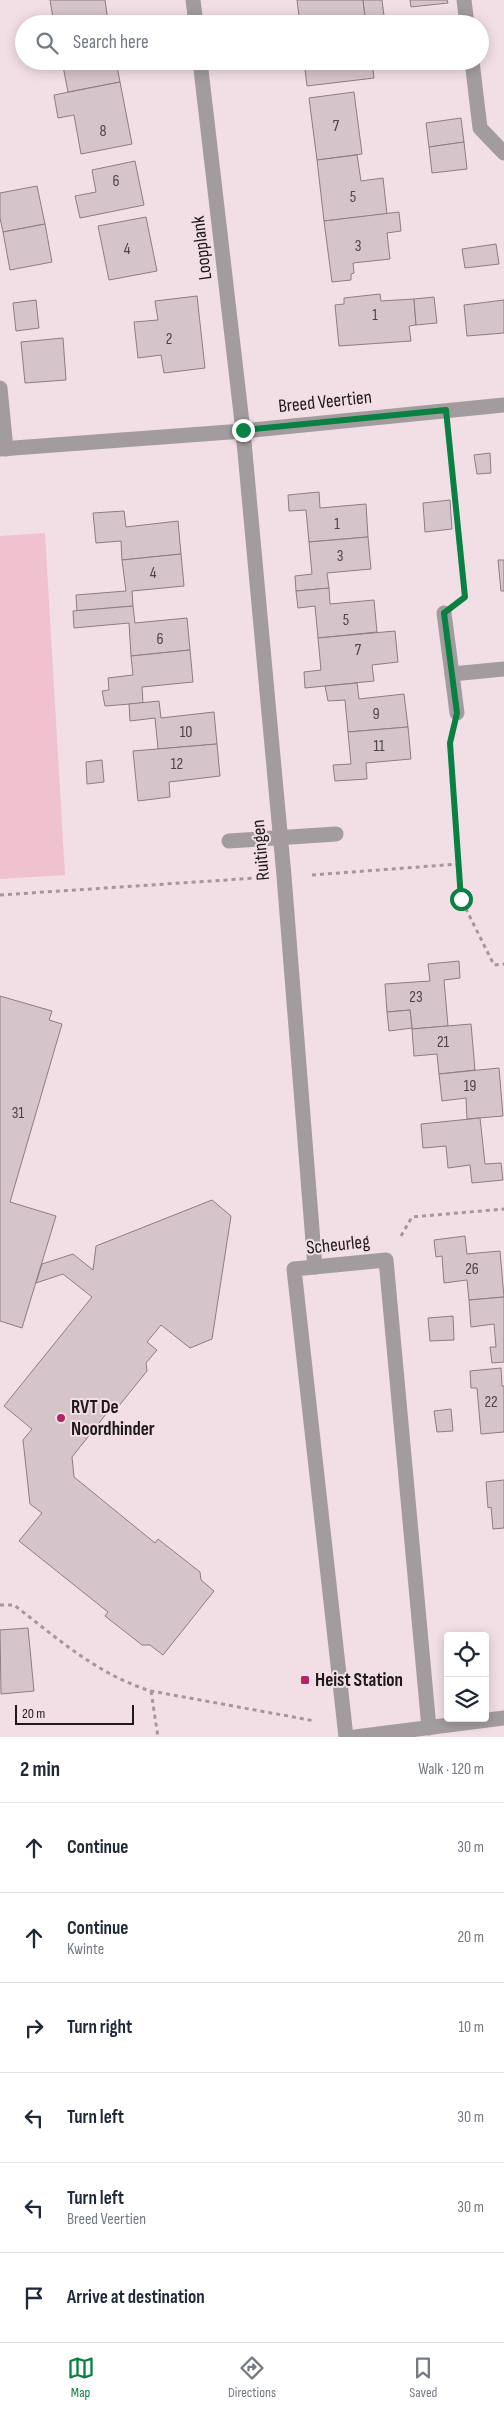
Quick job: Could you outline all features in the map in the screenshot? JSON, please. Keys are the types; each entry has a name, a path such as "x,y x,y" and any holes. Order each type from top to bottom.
{"street":[{"path":"193,0 195,15"},
{"path":"464,0 466,15"},
{"name":"Loopplank","path":"201,70 243,430"},
{"path":"473,70 480,128 504,153"},
{"path":"0,388 3,449"},
{"name":"Breed Veertien","path":"3,449 243,430 504,405"},
{"name":"Ruitingen","path":"243,430 284,876 315,1267"},
{"path":"444,613 457,713"},
{"path":"452,674 504,669"},
{"path":"230,841 336,834"},
{"name":"Scheurleg","path":"346,1737 294,1269 386,1260 429,1728"},
{"path":"355,1737 504,1718"}],"path":[{"path":"444,613 465,597 446,410"},
{"path":"457,713 450,743 461,899 494,965 504,964"},
{"path":"305,875 458,864"},
{"path":"0,895 259,878"},
{"path":"386,1260 412,1217 504,1209"},
{"path":"0,1605 14,1605 100,1670 131,1685 151,1691 315,1720 344,1718"},
{"path":"151,1691 158,1737"}],"shaded area":[{"path":"45,533 65,875 0,879 0,536"}],"building":[{"path":"50,0 105,0 107,15 52,15"},
{"path":"297,0 363,0 365,15 299,15"},
{"path":"363,0 382,0 384,15 365,15"},
{"path":"410,0 447,0 448,3 411,7"},
{"path":"64,70 118,70 120,82 68,92"},
{"path":"305,70 373,70 374,78 307,86"},
{"path":"120,82 132,144 81,154 74,115 58,118 54,95"},
{"path":"354,92 362,154 317,160 309,98"},
{"path":"461,118 464,142 429,147 426,123"},
{"path":"464,142 467,169 432,173 429,147"},
{"path":"357,155 361,181 383,178 387,214 324,221 317,160"},
{"path":"135,161 144,205 80,218 75,196 96,192 92,170"},
{"path":"37,186 45,224 3,232 0,218 0,193"},
{"path":"399,212 401,231 387,233 390,259 353,263 354,273 351,274 351,280 332,282 324,221"},
{"path":"146,217 157,271 109,280 98,226"},
{"path":"45,224 52,262 10,270 3,232"},
{"path":"496,244 499,264 465,268 462,249"},
{"path":"380,294 381,301 414,299 416,325 409,326 411,341 339,346 335,305 344,304 344,298"},
{"path":"197,296 205,368 164,373 161,355 138,358 134,322 158,320 155,301"},
{"path":"434,297 437,323 416,325 414,299"},
{"path":"36,300 39,328 16,331 13,303"},
{"path":"504,300 504,333 467,336 464,305"},
{"path":"63,338 66,380 25,383 21,342"},
{"path":"490,453 491,473 477,474 474,455"},
{"path":"319,492 320,508 366,504 368,537 309,542 306,510 289,511 288,495"},
{"path":"450,500 452,529 425,532 423,503"},
{"path":"124,511 126,527 178,521 181,554 122,560 121,541 96,543 93,513"},
{"path":"368,537 371,569 327,573 329,588 296,591 295,576 312,574 309,542"},
{"path":"181,554 184,586 132,591 133,606 77,611 76,595 126,591 122,560"},
{"path":"498,560 504,560 504,591 501,591"},
{"path":"329,588 330,604 374,600 377,632 318,638 315,606 298,608 296,591"},
{"path":"133,606 135,623 187,618 190,650 131,656 129,623 74,628 73,611"},
{"path":"395,631 398,662 372,665 374,681 305,688 304,672 321,670 318,638"},
{"path":"190,650 193,682 142,687 143,703 105,706 102,691 109,690 108,678 133,675 131,656"},
{"path":"357,683 359,699 404,694 408,727 348,732 345,700 328,701 325,686"},
{"path":"159,701 161,718 214,712 217,744 158,749 155,718 130,721 129,704"},
{"path":"408,727 411,759 366,763 367,779 335,781 333,765 351,764 348,732"},
{"path":"217,744 220,776 169,782 170,797 138,801 133,751"},
{"path":"102,760 104,782 87,784 86,762"},
{"path":"459,961 460,978 444,980 448,1026 412,1029 410,1010 387,1012 385,984 430,981 428,964"},
{"path":"0,996 52,1011 49,1020 62,1024 10,1202 56,1216 22,1328 0,1321"},
{"path":"410,1010 412,1028 389,1031 387,1012"},
{"path":"471,1024 475,1070 439,1074 437,1054 414,1056 412,1029"},
{"path":"499,1068 503,1116 467,1119 466,1098 442,1101 439,1074"},
{"path":"480,1118 485,1164 501,1163 503,1180 472,1183 470,1165 448,1168 446,1146 423,1148 421,1124"},
{"name":"RVT De Noordhinder","path":"212,1200 231,1216 212,1339 190,1348 161,1325 147,1342 157,1350 146,1363 147,1371 118,1407 114,1404 72,1457 74,1477 155,1543 158,1539 200,1572 201,1580 214,1591 163,1655 150,1645 142,1645 105,1616 108,1612 19,1541 42,1513 30,1504 23,1440 32,1429 4,1406 92,1297 63,1274 36,1283 42,1264 73,1254 93,1270 96,1246"},
{"path":"465,1236 467,1254 500,1251 504,1297 469,1300 467,1280 444,1283 442,1256 436,1257 434,1240"},
{"path":"504,1297 504,1362 492,1363 490,1347 496,1347 494,1324 471,1327 469,1300"},
{"path":"453,1316 454,1340 430,1341 428,1318"},
{"path":"501,1368 502,1386 504,1386 504,1432 481,1434 477,1388 471,1388 470,1371"},
{"path":"451,1409 453,1431 437,1432 434,1411"},
{"path":"504,1480 504,1528 493,1529 491,1507 488,1508 486,1482"},
{"path":"28,1628 34,1691 1,1694 0,1630"}],"place":[{"name":"RVT De Noordhinder","path":"61,1418"},
{"name":"Heist Station","path":"305,1680"}],"route":[{"path":"243,430 446,410 465,597 444,613 457,713 450,743 461,899"}]}
